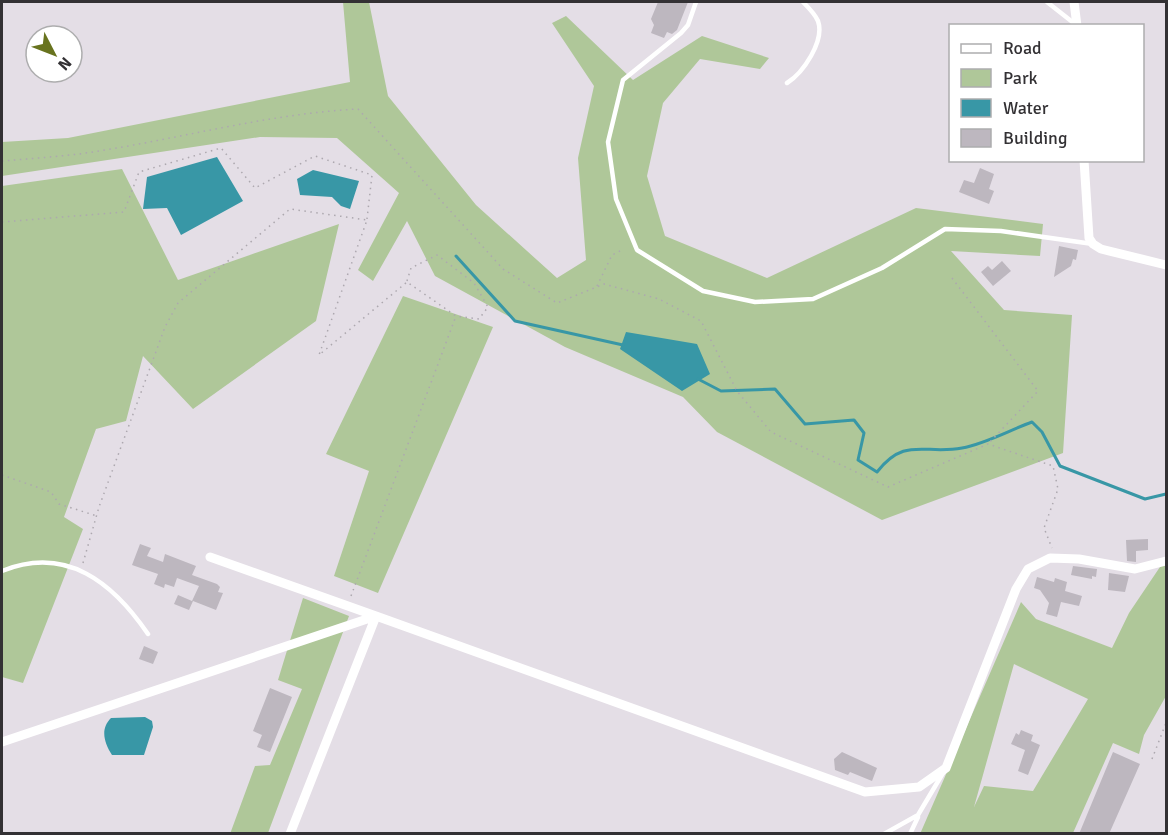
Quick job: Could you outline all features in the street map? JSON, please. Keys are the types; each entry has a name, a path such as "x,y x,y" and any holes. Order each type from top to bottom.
{"street":[{"path":"1074,2 1077,24"},
{"path":"1084,162 1089,238 1093,244 1101,249 1167,265"},
{"path":"210,557 866,792 919,787 946,768 1016,589 1028,569 1056,557 1135,569 1167,561"},
{"path":"2,741 376,616"},
{"path":"290,834 376,616"}],"lane":[{"path":"696,2 688,25 681,33 623,80 608,141 616,199 637,250 703,291 755,302 813,298 882,268 945,229 1000,231 1093,244"},
{"path":"787,83 799,76 818,41 819,23 803,2"},
{"path":"1047,2 1076,24"},
{"path":"2,571 42,563 81,568 111,590 148,634"},
{"path":"910,834 918,815 946,768"},
{"path":"884,834 918,815"}],"path":[{"path":"2,161 79,154 192,132 328,111 358,109 503,269 557,303 604,284 659,299 701,321 737,391 771,432 888,487 988,444 1038,391 951,278"},
{"path":"2,222 124,212 139,172 221,148 255,188 315,156 372,175 367,220 320,355 407,282 411,268 437,255 474,283 488,307 479,319 456,316 407,282"},
{"path":"81,568 97,516 165,327 178,303 290,209 367,220"},
{"path":"597,287 612,255 624,249"},
{"path":"348,606 456,316"},
{"path":"988,444 1053,466 1058,489 1044,528 1056,557"},
{"path":"2,475 51,492 59,504 97,516"},
{"path":"1152,759 1167,723"}],"green space":[{"path":"343,2 369,2 388,96 476,205 557,278 586,260 578,158 594,86 552,23 566,16 633,80 702,36 769,58 760,69 700,59 663,103 647,176 665,236 767,278 916,208 1043,224 1040,256 951,251 1004,310 1072,315 1063,453 882,520 717,432 683,397 565,347 435,276 407,221 373,281 358,270 399,193 337,138 260,137 2,176 2,142 68,138 350,82"},
{"path":"122,169 178,280 339,224 316,321 193,409 143,356 126,421 96,429 64,517 83,529 23,683 2,677 2,186"},
{"path":"403,296 493,327 378,593 334,576 369,471 326,454"},
{"path":"1166,558 1166,696 1144,735 1139,754 1113,743 1073,833 920,834 1021,602 1036,619 1112,648 1129,613","holes":["1014,664 1088,699 1033,791 984,786 974,807"]},
{"path":"303,598 349,616 268,833 230,834 255,766 270,765 302,689 278,680"}],"water":[{"path":"217,157 243,201 181,235 167,208 143,209 147,177"},
{"path":"313,170 359,181 350,209 341,206 332,197 300,195 297,179"},
{"path":"626,332 697,344 710,374 682,391 620,349"},
{"path":"145,717 152,721 153,727 144,755 112,755 104,736 105,727 111,718"}],"building":[{"path":"658,2 688,2 677,30 672,34 667,32 664,38 651,33 654,25 651,19"},
{"path":"980,168 994,174 989,189 994,191 989,204 959,192 964,180 974,183"},
{"path":"1059,246 1078,250 1076,260 1073,259 1071,266 1054,277"},
{"path":"1002,261 1011,271 993,286 981,272 988,266 992,270"},
{"path":"1148,539 1148,550 1136,551 1136,562 1127,561 1126,540"},
{"path":"140,544 151,548 147,556 163,562 165,554 196,566 192,575 217,584 220,587 218,592 223,593 216,610 193,601 189,610 174,604 178,595 192,601 199,586 177,578 174,587 165,584 164,588 154,584 158,574 132,565"},
{"path":"1073,566 1097,569 1096,577 1092,576 1092,579 1071,575"},
{"path":"1109,573 1129,576 1125,592 1108,590"},
{"path":"1037,577 1054,582 1055,578 1067,582 1065,591 1082,596 1079,606 1061,602 1057,617 1046,614 1049,603 1040,590 1034,588"},
{"path":"144,646 158,652 153,664 139,659"},
{"path":"270,688 292,697 270,752 257,747 262,735 253,731"},
{"path":"1021,730 1033,735 1031,741 1040,745 1028,775 1018,771 1025,750 1011,744 1016,733 1019,735"},
{"path":"842,752 877,768 872,781 850,772 848,775 835,770 834,759"},
{"path":"1113,752 1140,764 1109,834 1079,834"}],"waterway":[{"path":"456,256 515,321 623,345"},
{"path":"698,379 721,391 775,389 805,424 854,420 864,433 858,460 877,472 887,461 906,450 962,448 1032,422 1042,432 1060,466 1145,499 1166,494"}]}
